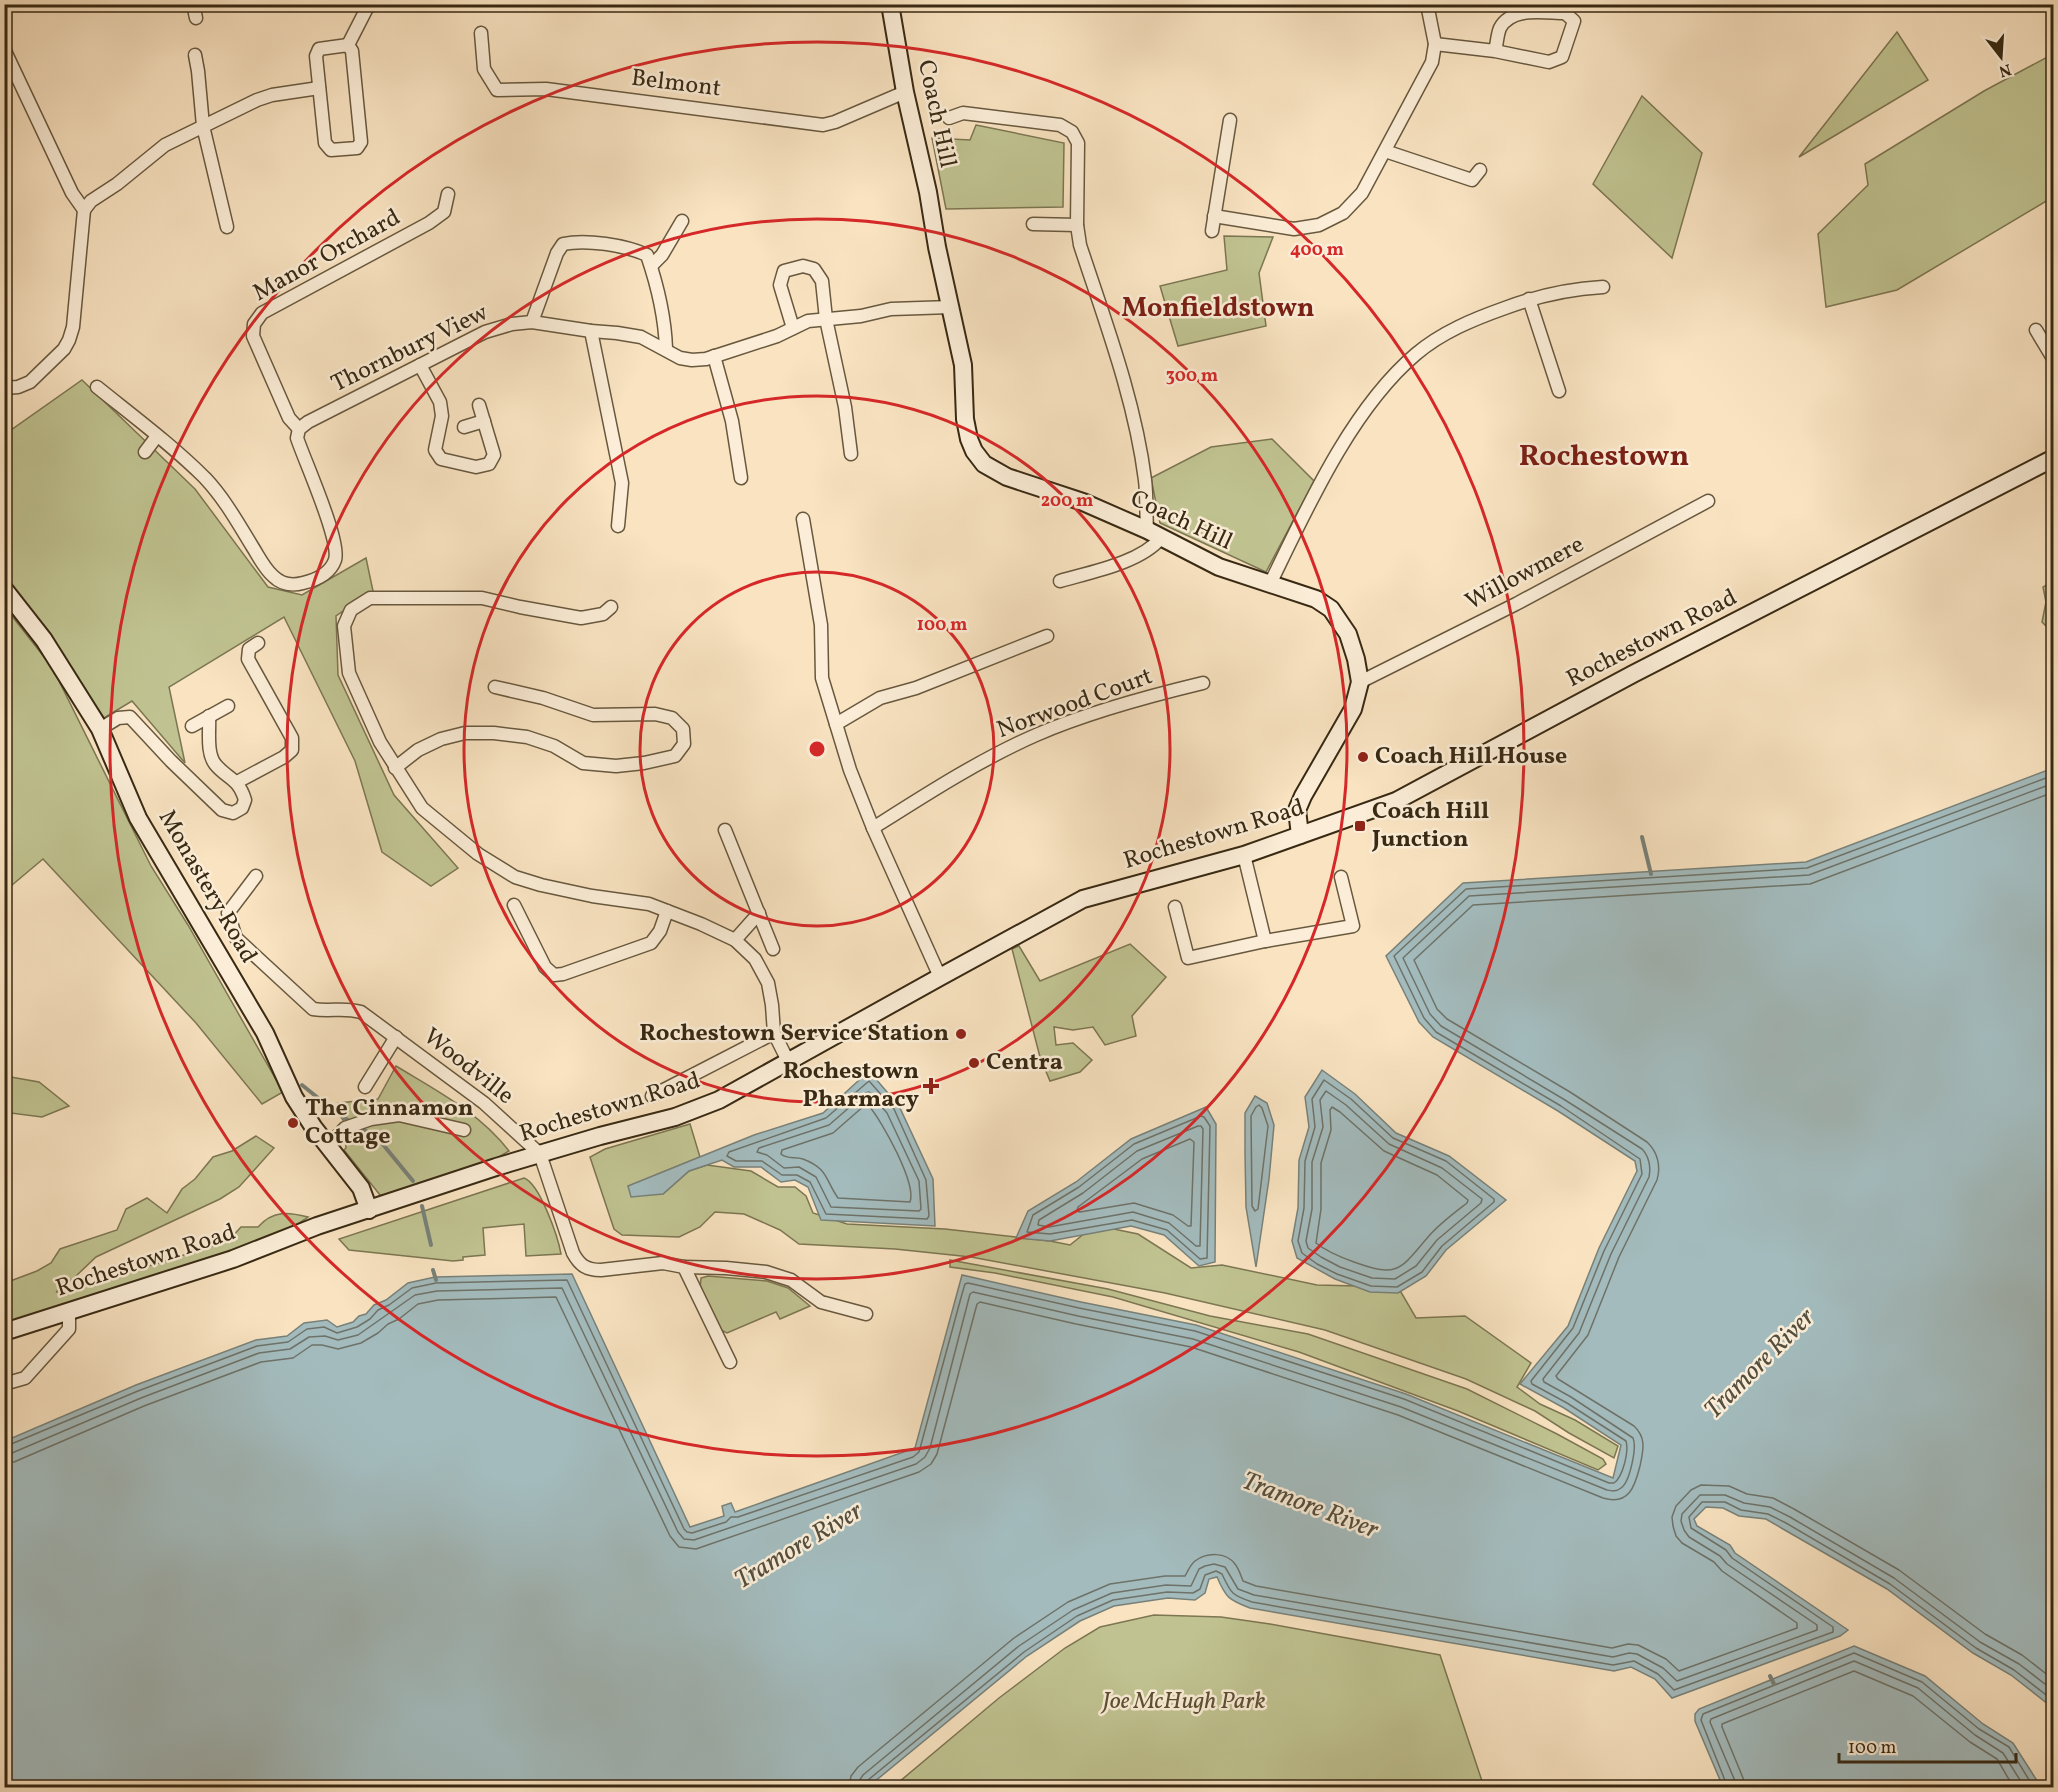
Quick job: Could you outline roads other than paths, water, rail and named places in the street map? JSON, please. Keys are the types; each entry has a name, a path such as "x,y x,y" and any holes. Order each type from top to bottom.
{"main road":[{"name":"Coach Hill","path":"890,4 905,92 963,365 965,419 974,451 984,464 1007,477 1083,502 1219,567 1316,599 1331,609 1348,634 1360,682 1353,709 1297,810 1300,835"},
{"name":"Rochestown Road","path":"4,1332 232,1259 335,1220 496,1167 600,1136 675,1117 719,1100 1083,899 1244,855 1395,801 1633,675 2054,458"},
{"name":"Monastery Road","path":"4,589 44,640 99,729 138,818 265,1033 294,1097 314,1128 361,1188 369,1210"}],"street":[{"path":"193,4 196,18"},
{"path":"348,45 368,6 377,4"},
{"path":"1214,216 1294,230 1319,225 1344,213 1362,192 1432,62 1435,44 1426,4"},
{"path":"1435,44 1496,51 1549,62 1562,57 1574,21 1565,13 1523,12 1508,18 1500,30 1496,51"},
{"name":"Belmont","path":"481,33 484,69 496,90 546,89 823,124 836,122 905,92"},
{"path":"348,45 352,51 361,142 357,148 331,150 325,143 316,56 319,49 348,45"},
{"path":"4,49 72,193 84,210"},
{"path":"195,55 203,126 227,227"},
{"path":"4,388 18,387 30,382 64,349 69,340 73,327 84,210 91,201 117,184 165,146 203,126 272,95 319,88"},
{"path":"949,118 963,113 1060,125 1072,132 1078,143 1077,225 1080,245 1121,371 1138,441 1154,534 1146,552 1105,568 1060,581"},
{"path":"1212,231 1230,120"},
{"path":"1385,151 1472,180 1480,170"},
{"name":"Manor Orchard","path":"299,429 289,418 253,336 254,324 262,313 429,223 444,212 448,194"},
{"path":"651,266 662,255 682,221"},
{"path":"1033,224 1077,225"},
{"path":"532,322 557,253 563,244 575,242 632,248 647,255 651,266 666,333 666,349"},
{"path":"793,328 780,285 784,271 801,266 814,269 822,281 826,319 845,407 851,454"},
{"path":"1270,584 1351,432 1378,394 1417,354 1450,330 1491,312 1529,299 1580,288 1603,287"},
{"path":"1529,299 1559,391"},
{"name":"Thornbury View","path":"299,429 308,422 485,332 512,324 532,322 641,337 680,358 692,360 714,356 777,336 807,321 861,316 891,309 951,307"},
{"path":"2036,330 2054,360"},
{"path":"591,331 622,483 618,526"},
{"path":"714,356 732,422 741,478"},
{"path":"420,365 440,402 442,416 435,450 441,459 476,467 489,464 494,455 479,405"},
{"path":"97,387 207,480 227,506 266,568 282,583 297,585 327,573 335,556 332,533 297,438 299,429"},
{"path":"464,427 484,421"},
{"path":"145,452 157,436"},
{"name":"Willowmere","path":"1360,682 1516,604 1707,501"},
{"path":"803,519 821,625 822,678 850,770 873,828 940,977"},
{"path":"610,607 603,614 581,618 482,598 370,598 351,610 344,626 349,673 380,742 422,807 477,854 515,877 592,896 649,904 735,940 755,959 768,983 774,1033 789,1062"},
{"path":"836,724 880,698 916,688 1047,636"},
{"path":"237,782 284,758 291,750 292,738 248,659 249,649 258,643"},
{"name":"Norwood Court","path":"873,828 992,756 1038,734 1095,714 1203,683"},
{"path":"395,768 418,750 441,739 465,733 494,733 527,737 554,746 583,763 616,766 675,756 684,744 682,729 672,718 655,714 594,715 543,698 495,687"},
{"path":"192,726 228,706"},
{"path":"99,729 118,718 130,717 222,810 234,813 242,808 245,800 237,782 214,763 210,752 209,716"},
{"path":"725,830 773,949"},
{"path":"1244,855 1265,940"},
{"name":"Woodville","path":"256,876 228,913 237,938 313,1009 325,1011 347,1008 361,1012 484,1103 540,1154"},
{"path":"1175,907 1188,958 1265,940 1353,926 1341,877"},
{"path":"514,905 545,967 554,975 563,974 651,943 660,931 667,911"},
{"path":"735,940 759,913"},
{"path":"652,1096 774,1033"},
{"name":"Woodville","path":"365,1087 396,1037"},
{"path":"329,1145 347,1128 399,1115 464,1130"},
{"path":"540,1154 573,1253 580,1264 593,1270 663,1263 684,1267 726,1268 779,1275 796,1283 821,1302 866,1314"},
{"path":"684,1267 730,1362"},
{"path":"4,1384 25,1378 69,1329 69,1312"}],"water":[{"name":"Tramore River","path":"2053,768 2053,1708 2011,1675 1973,1653 1887,1589 1766,1519 1739,1516 1723,1508 1706,1507 1694,1519 1697,1526 1730,1545 1735,1553 1848,1630 1840,1636 1672,1698 1655,1679 1631,1667 1614,1671 1250,1608 1229,1597 1217,1577 1209,1579 1205,1593 1195,1600 1168,1598 1114,1606 1080,1621 1027,1656 868,1787 5,1787 5,1441 136,1385 256,1340 287,1336 304,1323 327,1320 337,1327 353,1322 408,1283 435,1277 572,1274 690,1527 724,1516 722,1506 731,1503 735,1512 915,1448 962,1275 1196,1325 1406,1394 1613,1478 1621,1445 1564,1408 1520,1384 1568,1326 1599,1248 1637,1171 1635,1161 1558,1111 1433,1037 1419,1022 1386,956 1463,883 1806,862"},
{"path":"1322,1070 1355,1094 1396,1133 1449,1156 1506,1200 1446,1250 1426,1276 1398,1293 1370,1292 1335,1279 1297,1258 1292,1241 1298,1208 1299,1160 1309,1127 1305,1097"},
{"path":"869,1071 899,1106 933,1179 935,1226 821,1220 808,1187 795,1180 781,1182 761,1167 734,1167 722,1160 689,1171 663,1194 631,1197 628,1186 754,1135 823,1113"},
{"path":"1255,1096 1267,1103 1274,1125 1269,1179 1256,1267 1246,1207 1245,1153 1245,1113"},
{"path":"1206,1107 1216,1124 1215,1262 1199,1266 1164,1235 1131,1226 1050,1241 1016,1238 1028,1211 1076,1182 1131,1139"},
{"path":"1854,1646 1925,1676 1983,1724 2013,1743 2041,1787 1723,1787 1695,1721 1695,1714 1699,1709"}],"waterway":[{"path":"1642,837 1651,874"},
{"path":"302,1085 352,1123"},
{"path":"358,1127 376,1136 413,1181"},
{"path":"422,1206 431,1245"},
{"path":"433,1270 436,1280"},
{"path":"1770,1676 1774,1684"}],"place":[{"name":"Coach Hill House","path":"1363,757"},
{"name":"Coach Hill Junction","path":"1360,826"},
{"name":"Rochestown Service Station","path":"961,1034"},
{"name":"Centra","path":"974,1063"},
{"name":"Rochestown Pharmacy","path":"931,1086"},
{"name":"The Cinnamon Cottage","path":"293,1123"}],"district":[{"name":"Monfieldstown","path":"1218,309"},
{"name":"Rochestown","path":"1604,457"}],"park label":[{"name":"Joe McHugh Park","path":"1184,1702"}]}
